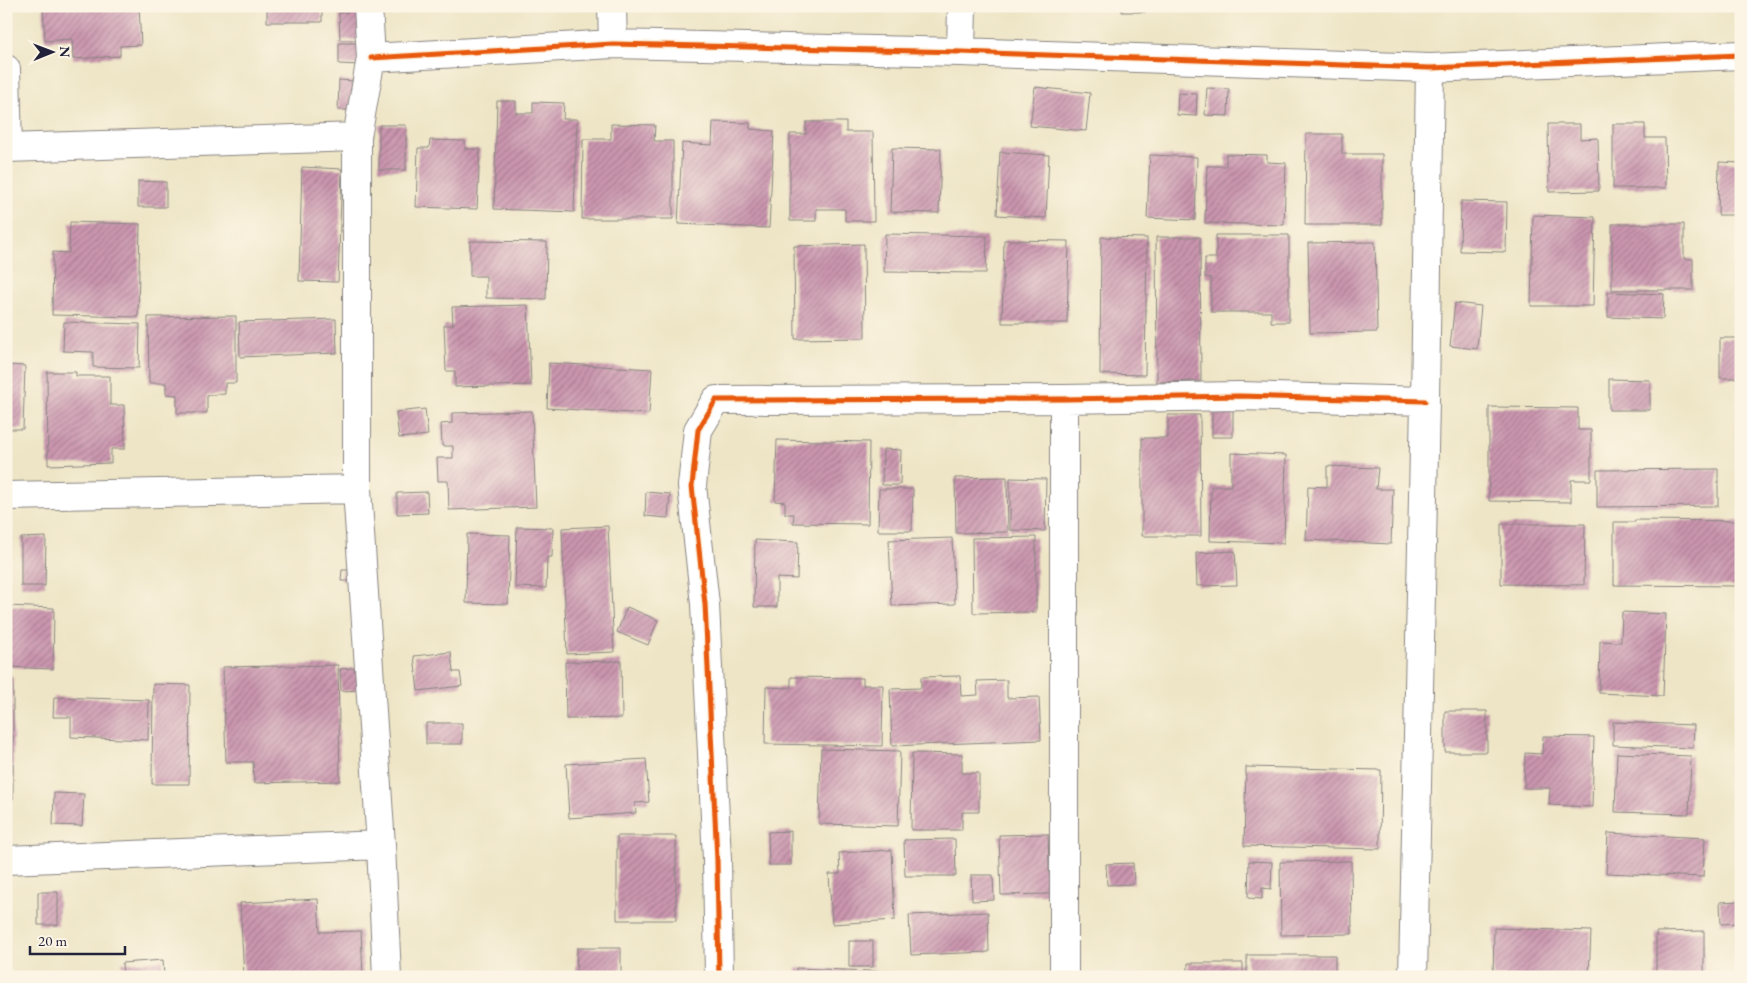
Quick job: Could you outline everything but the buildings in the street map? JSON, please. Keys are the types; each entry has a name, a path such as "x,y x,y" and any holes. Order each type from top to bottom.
{"street":[{"path":"368,6 371,58 357,137 357,489 381,845 387,977"},
{"path":"612,6 614,44"},
{"path":"960,52 962,6"},
{"path":"371,58 614,44 960,52 1430,68 1741,55"},
{"path":"6,68 7,148 357,137"},
{"path":"1413,977 1430,68"},
{"path":"719,977 716,851 705,604 692,486 698,430 716,400 1064,399 1238,396 1425,401"},
{"path":"1064,399 1064,977"},
{"path":"6,496 357,489"},
{"path":"6,860 381,845"}],"cycle path":[{"path":"371,58 613,44 961,52 1430,68 1741,55"},
{"path":"719,977 717,860 705,604 692,486 698,430 716,400 1064,399 1239,396 1425,401"}]}
